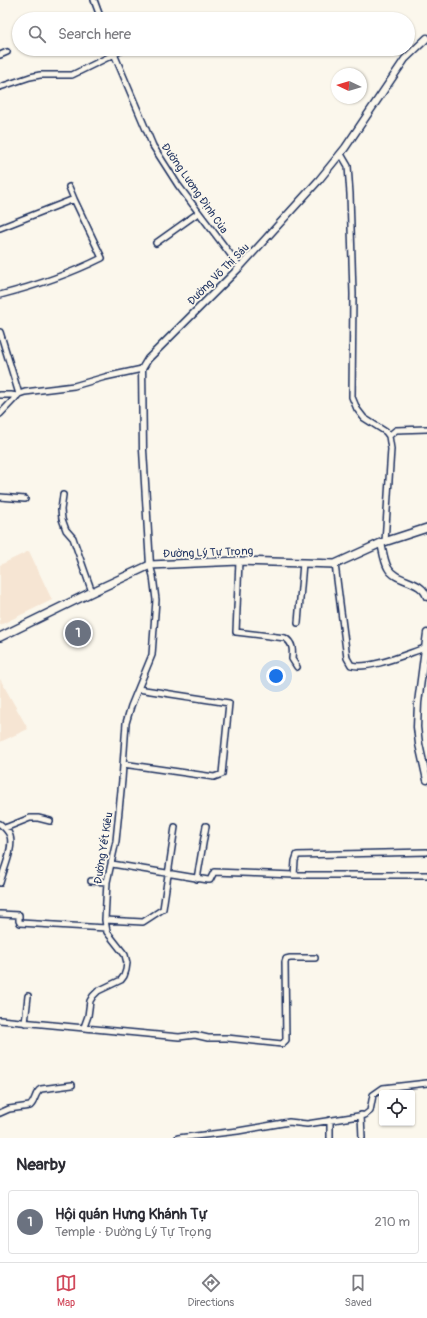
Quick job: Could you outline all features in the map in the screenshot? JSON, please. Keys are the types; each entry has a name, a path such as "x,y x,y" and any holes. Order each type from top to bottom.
{"main road":[{"name":"Đường Lý Tự Trọng","path":"0,637 150,565 239,561 336,564 383,543 427,528"}],"street":[{"path":"94,0 98,12"},
{"name":"Đường Võ Thị Sáu","path":"415,49 427,38"},
{"path":"0,55 7,52"},
{"path":"0,87 40,75 72,75 106,56"},
{"name":"Đường Lương Định Của","path":"115,56 153,146 198,213 240,267"},
{"name":"Đường Võ Thị Sáu","path":"142,369 148,359 240,267 341,154 408,56"},
{"path":"341,154 348,166 350,194 353,294 352,398 357,409 364,418 386,432 389,436 391,449 383,543 388,569 422,588 427,597"},
{"path":"0,295 17,291 74,272 102,258 69,187"},
{"path":"0,228 74,199"},
{"path":"156,244 198,213"},
{"path":"0,332 18,395"},
{"path":"0,395 18,395 74,386 105,377 142,369 143,450 150,565"},
{"path":"0,414 18,395"},
{"path":"389,436 396,430 427,429"},
{"path":"63,495 61,510 62,520 66,530 73,538 92,592"},
{"path":"0,498 25,499"},
{"path":"239,561 236,632 285,638 290,641 293,649 292,659 297,667"},
{"path":"298,623 302,563"},
{"path":"336,564 347,658 351,665 359,667 376,664 426,648"},
{"name":"Đường Yết Kiêu","path":"84,1027 88,1016 90,1001 93,996 98,991 121,980 124,976 127,963 125,955 107,932 104,920 107,882 116,841 126,723 152,655 156,600 150,565"},
{"path":"427,633 418,703 417,727 427,780"},
{"path":"123,764 214,777 222,774 230,703 138,689"},
{"path":"5,828 30,818 50,821"},
{"path":"0,824 5,828 10,837 11,845 0,883"},
{"path":"197,879 206,826"},
{"path":"104,920 143,922 163,909 175,827"},
{"path":"294,875 295,861 298,855 427,852"},
{"path":"112,864 210,880 214,872 294,875 427,875"},
{"path":"91,881 107,882"},
{"path":"0,914 19,915 20,923 106,928"},
{"path":"0,1020 180,1037 195,1035 208,1038 227,1038 282,1044 286,1040 286,959 315,958"},
{"path":"25,1023 28,996"},
{"path":"178,1138 206,1136 289,1122 307,1124 362,1115 370,1111 373,1095 383,1088 427,1083"},
{"path":"0,1113 9,1109 30,1106 33,1104 37,1092 41,1090 72,1085"},
{"path":"362,1115 362,1138"},
{"path":"330,1120 330,1138"}],"shaded area":[{"path":"29,551 52,600 0,625 0,565"},
{"path":"0,679 28,729 0,742"}],"place":[{"name":"Hội quán Hưng Khánh Tự","path":"78,633"}]}
